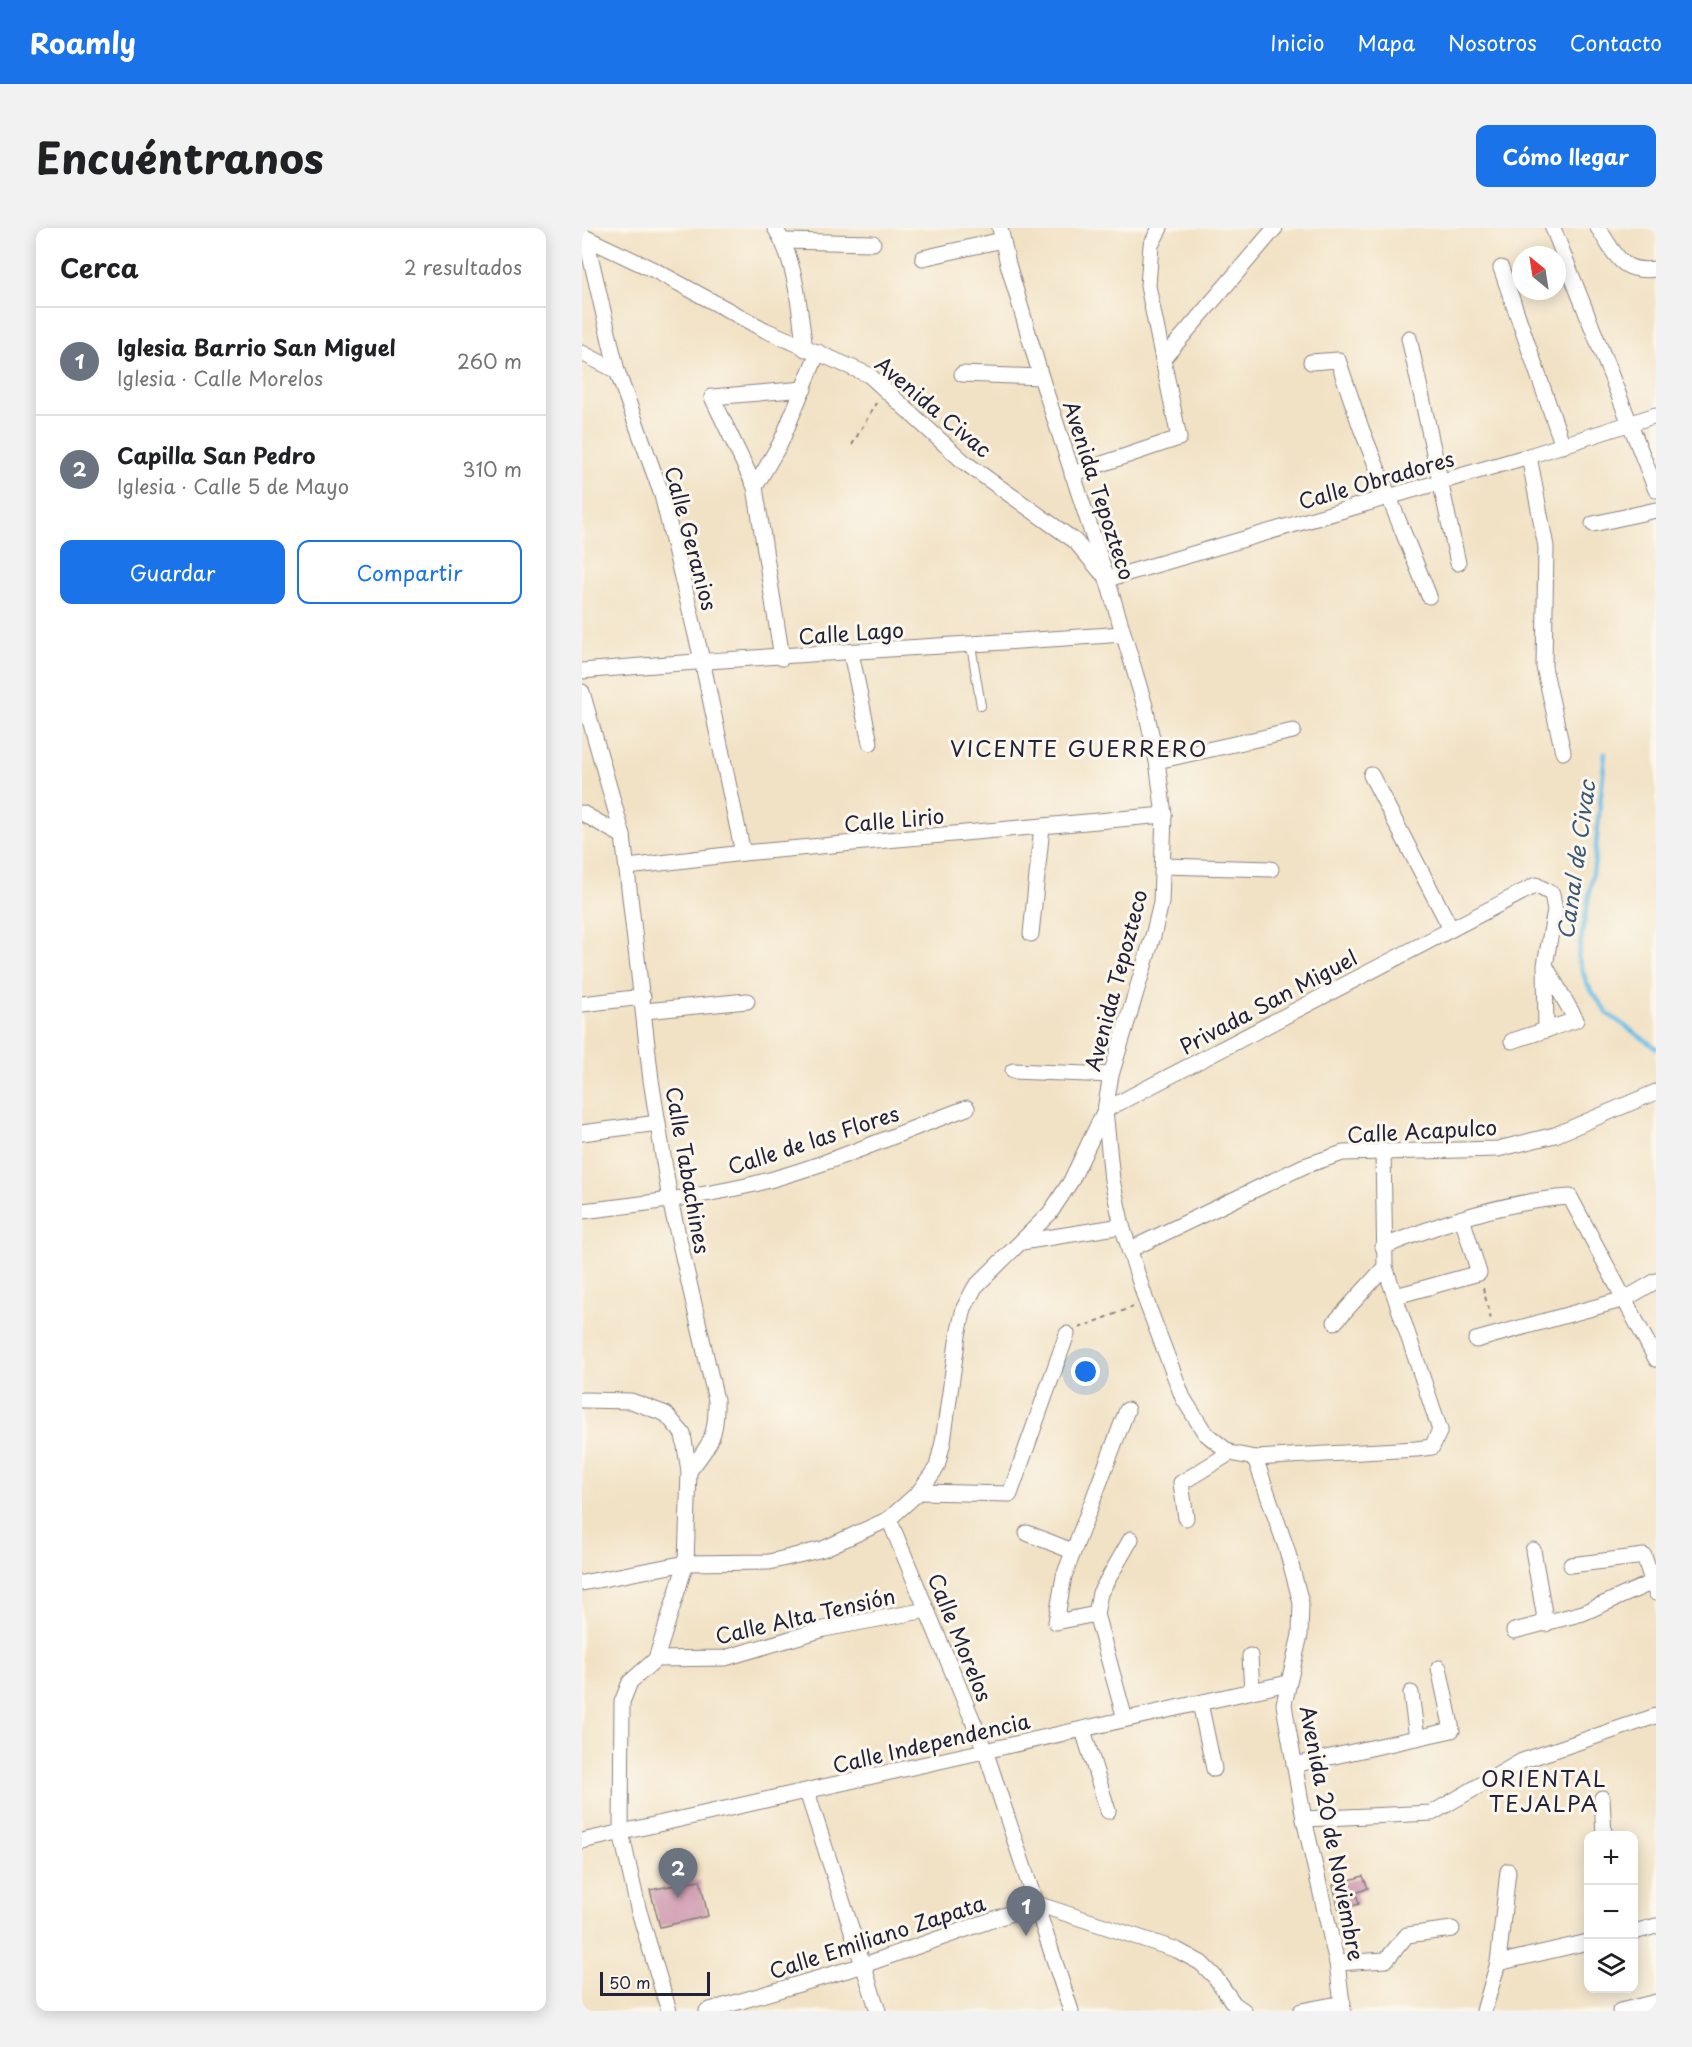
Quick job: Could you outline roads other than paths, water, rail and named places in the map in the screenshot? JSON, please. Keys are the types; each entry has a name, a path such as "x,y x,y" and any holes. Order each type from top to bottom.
{"street":[{"path":"1072,474 1179,438 1148,286 1151,245 1160,228"},
{"path":"1163,359 1275,228"},
{"path":"1553,228 1656,490"},
{"path":"1598,228 1623,265 1638,271 1656,269"},
{"path":"755,487 781,442 804,389 812,351 780,234 873,243"},
{"path":"923,258 1001,234"},
{"name":"Avenida Tepozteco","path":"582,1583 686,1563 769,1562 823,1549 890,1519 919,1492 937,1467 964,1308 975,1287 993,1266 1023,1242 1050,1213 1071,1181 1106,1110 1111,1075 1161,903 1164,815 1157,761 1123,634 1041,376 1001,234"},
{"name":"Avenida Civac","path":"584,237 812,351 869,375 964,462 1075,541 1107,579"},
{"name":"Calle Geranios","path":"584,237 617,371 662,495 702,660 744,853"},
{"path":"1501,268 1572,443"},
{"path":"1409,338 1458,563"},
{"path":"582,353 617,371"},
{"path":"1311,362 1338,360 1361,428 1429,596"},
{"path":"962,374 1041,376"},
{"path":"782,658 755,487 712,397 804,389"},
{"name":"Calle Obradores","path":"1107,579 1529,456 1656,415"},
{"path":"1529,456 1546,547 1544,667 1563,752"},
{"path":"1593,524 1656,510"},
{"name":"Calle Lago","path":"582,671 702,660 782,658 1123,634"},
{"path":"851,653 870,743"},
{"name":"Calle Tabachines","path":"582,692 623,836 651,1080 669,1200 716,1400 717,1425 710,1446 689,1471"},
{"path":"1157,761 1293,731"},
{"path":"1371,775 1451,929"},
{"path":"582,813 623,836"},
{"name":"Calle Lirio","path":"628,867 744,853 1164,815"},
{"path":"1031,934 1042,827"},
{"path":"1163,866 1270,869"},
{"name":"Privada San Miguel","path":"1106,1110 1536,885 1551,894 1555,910 1545,965"},
{"path":"1545,965 1546,1030"},
{"path":"1512,1041 1576,1020 1545,965"},
{"path":"582,1004 747,1000"},
{"path":"1013,1071 1111,1075"},
{"name":"Calle Acapulco","path":"1130,1250 1304,1167 1343,1153 1383,1150 1498,1149 1555,1136 1656,1092"},
{"name":"Calle de las Flores","path":"582,1211 669,1200 748,1186 812,1166 967,1108"},
{"path":"1106,1110 1112,1180 1122,1226 1146,1301 1184,1398 1205,1433 1230,1453 1255,1458 1432,1447 1440,1430 1385,1267 1383,1150"},
{"path":"582,1133 658,1123"},
{"path":"1383,1247 1462,1218 1541,1199 1570,1197 1656,1359"},
{"path":"1396,1296 1479,1273 1462,1218"},
{"path":"1023,1242 1122,1226"},
{"path":"1335,1322 1385,1267"},
{"path":"1476,1340 1625,1299 1656,1281"},
{"path":"919,1492 1010,1494 1066,1334"},
{"path":"582,1400 632,1401 666,1414 683,1434 689,1471 686,1563 656,1659 630,1682 622,1702 621,1832 635,1897 669,2011"},
{"path":"1096,1614 1056,1622 1058,1599 1072,1551 1127,1410"},
{"path":"1186,1518 1181,1483 1230,1453"},
{"name":"Avenida 20 de Noviembre","path":"1255,1458 1287,1550 1301,1603 1298,1644 1284,1704 1305,1819 1337,1963 1343,2007"},
{"name":"Calle Morelos","path":"890,1519 985,1749 1071,2011"},
{"path":"1027,1533 1072,1551"},
{"path":"1125,1719 1096,1614 1100,1593 1131,1539"},
{"path":"1533,1550 1546,1624"},
{"path":"1514,1631 1583,1613 1654,1588 1644,1556 1571,1565"},
{"name":"Calle Alta Tensión","path":"656,1659 725,1658 824,1629 927,1610"},
{"path":"1250,1656 1252,1691"},
{"path":"1294,1765 1452,1730 1439,1668"},
{"name":"Calle Independencia","path":"582,1841 1288,1683"},
{"path":"1411,1693 1417,1738"},
{"path":"1200,1703 1214,1769"},
{"path":"1305,1819 1432,1814 1522,1761 1656,1716"},
{"path":"1083,1730 1108,1811"},
{"path":"807,1792 878,2011"},
{"path":"1602,1798 1604,1831"},
{"path":"1484,2011 1498,1963 1508,1871"},
{"path":"1036,1904 1177,1950 1201,1963 1215,1977 1234,2004 1244,2011"},
{"name":"Calle Emiliano Zapata","path":"707,2011 864,1965 1036,1904"},
{"path":"1638,1931 1656,1926"},
{"path":"1337,1963 1386,1960 1407,1935 1452,1929"},
{"path":"1498,1963 1584,1943"},
{"path":"1620,2011 1656,2002"},
{"path":"1301,2011 1343,2007"}],"lane":[{"path":"971,645 981,706"}],"waterway":[{"name":"Canal de Civac","path":"1605,753 1594,867 1578,957 1587,984 1608,1014 1656,1048"}],"place":[{"name":"Capilla San Pedro","path":"678,1898"},
{"name":"Iglesia Barrio San Miguel","path":"1026,1936"}],"district":[{"name":"VICENTE GUERRERO","path":"1079,747"},
{"name":"ORIENTAL TEJALPA","path":"1544,1790"}]}
